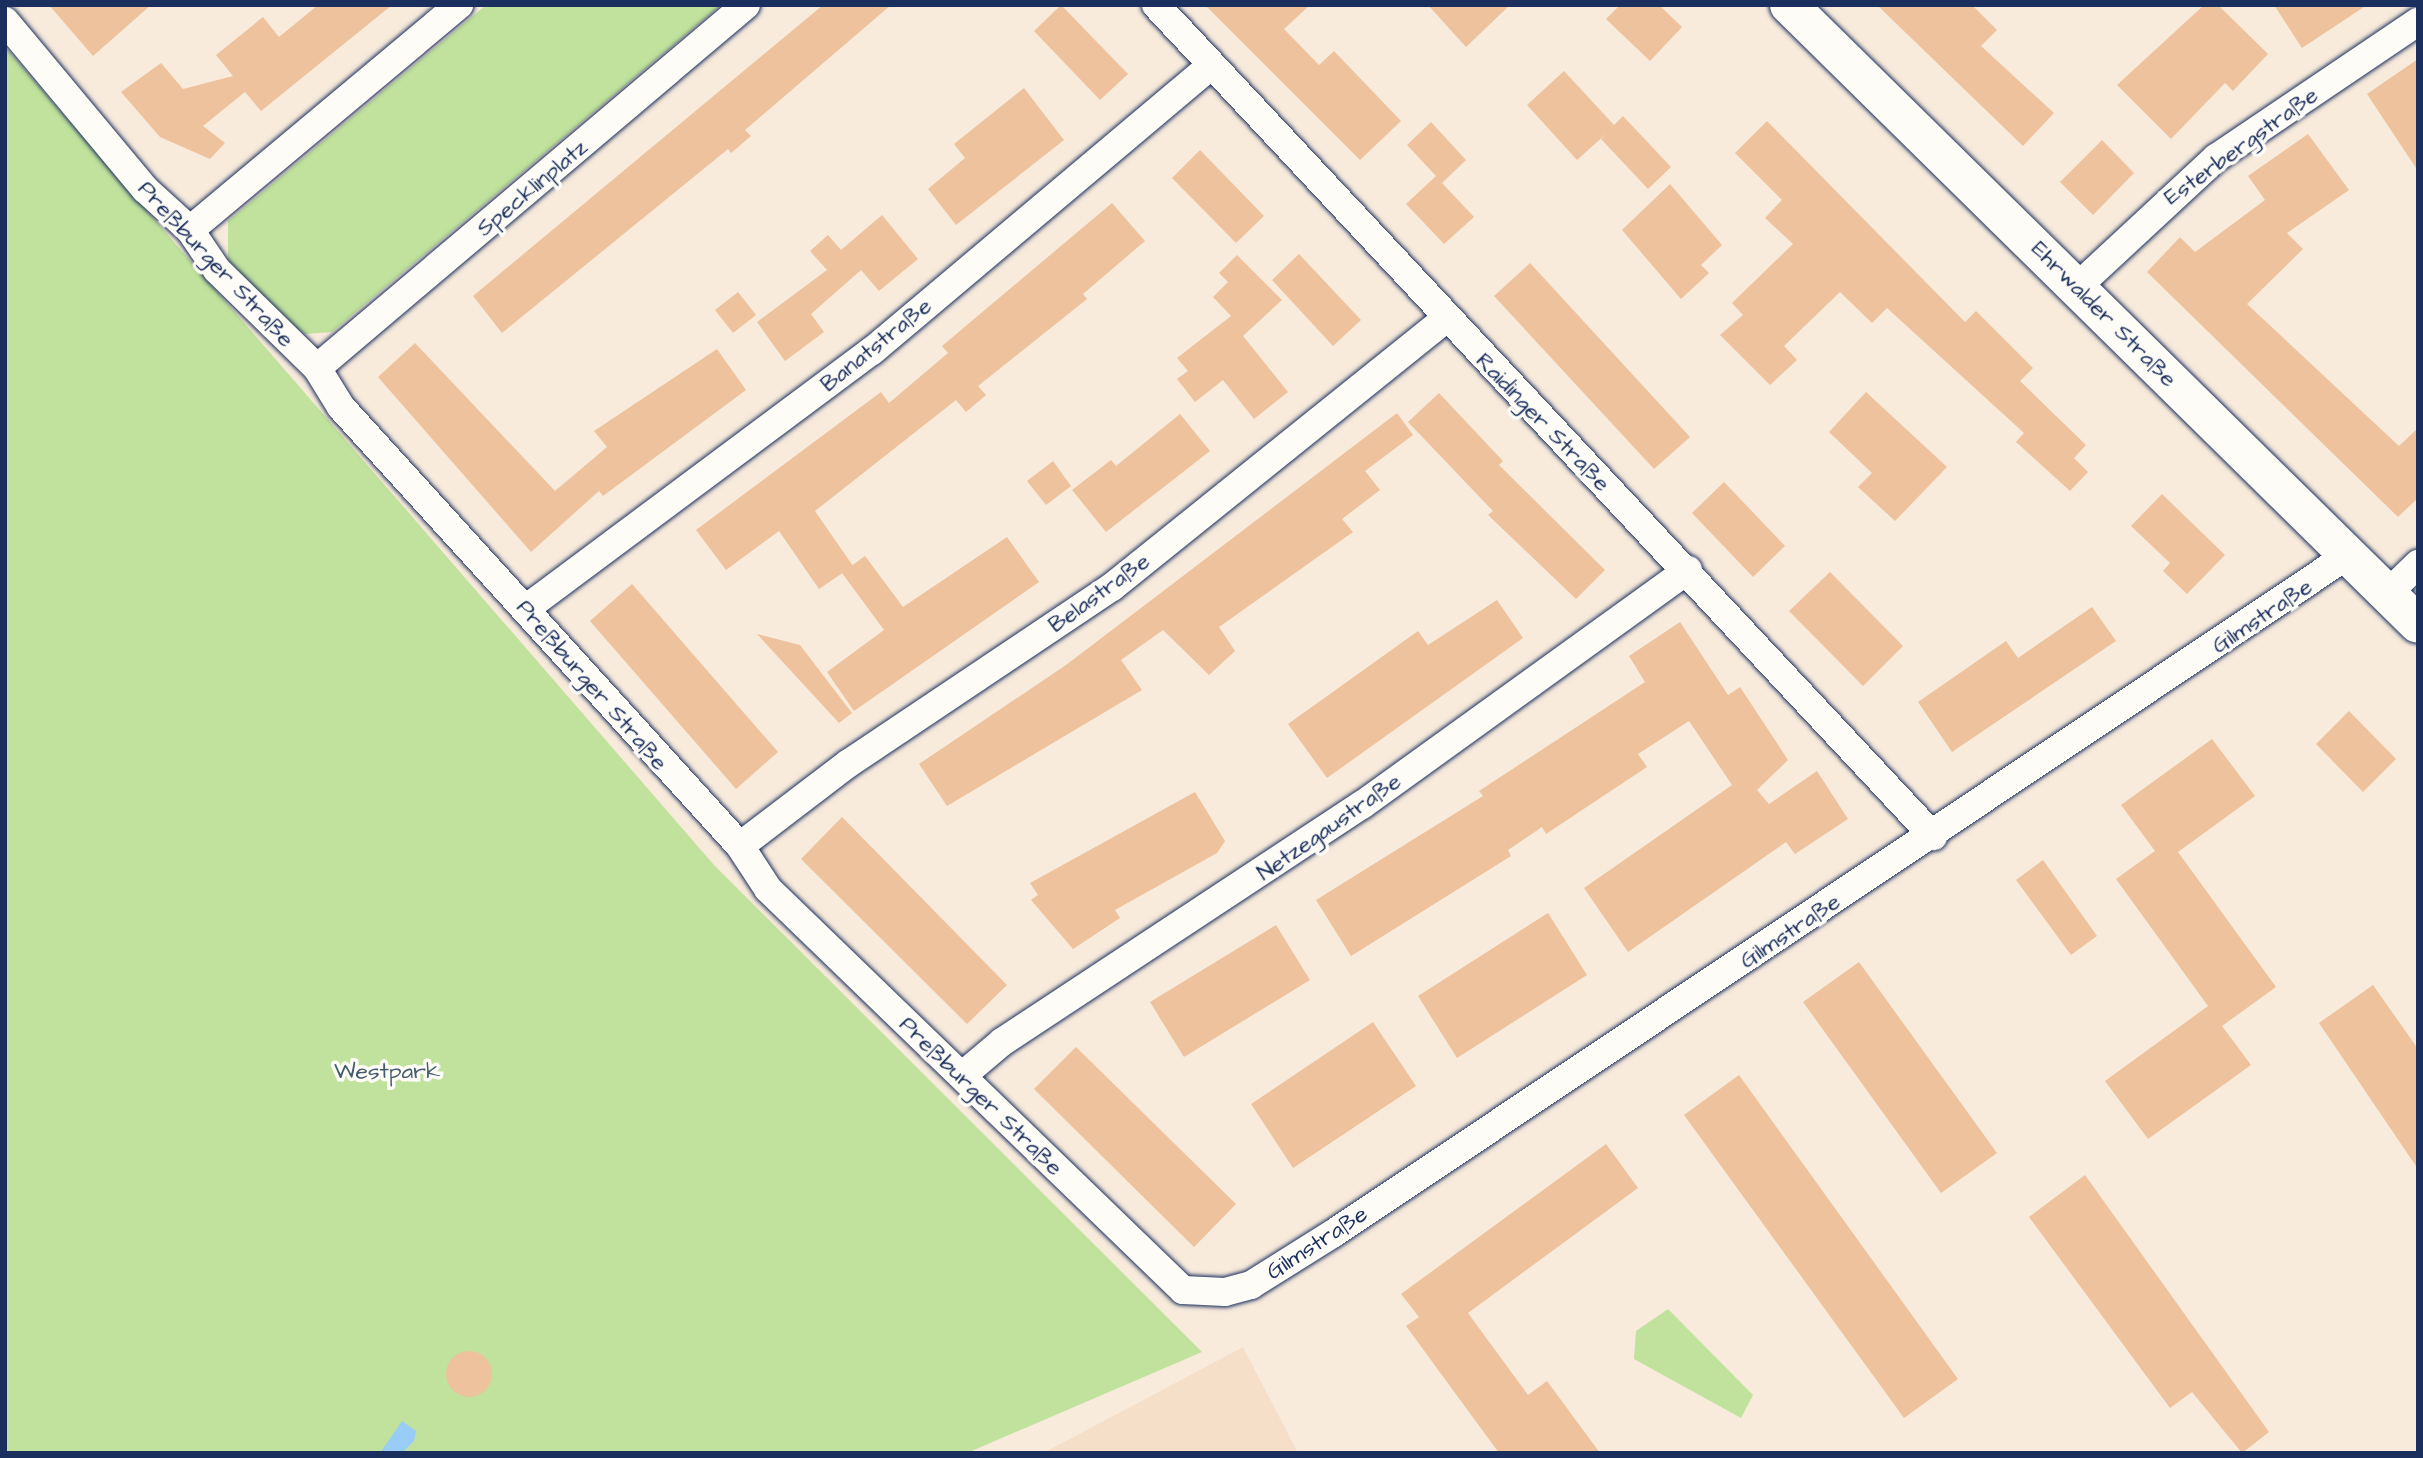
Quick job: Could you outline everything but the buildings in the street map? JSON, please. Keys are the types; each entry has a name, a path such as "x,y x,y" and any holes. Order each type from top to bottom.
{"street":[{"path":"190,230 459,5"},
{"name":"Specklinplatz","path":"317,368 746,5"},
{"name":"Raidinger Straße","path":"1156,5 1444,320 1688,570 1933,836"},
{"name":"Ehrwalder Straße","path":"1788,5 2418,624"},
{"name":"Preßburger Straße","path":"5,21 145,189 190,230 217,270 317,368 341,407 496,582 528,607 564,656 740,846 768,889 1183,1290 1225,1292"},
{"name":"Esterbergstraße","path":"2077,287 2216,158 2418,22"},
{"name":"Banatstraße","path":"528,607 872,351 1211,66"},
{"name":"Belastraße","path":"740,846 849,763 1112,587 1444,320"},
{"name":"Gilmstraße","path":"1225,1292 1251,1285 1334,1233 1933,836 2348,555"},
{"path":"2388,593 2418,564"},
{"name":"Netzegaustraße","path":"963,1075 1002,1042 1362,805 1688,570"}],"shaded area":[{"path":"1243,1347 1298,1453 1043,1453 1083,1432"}],"green space":[{"path":"486,5 721,5 332,332 305,334 284,323 228,260 228,221"},
{"name":"Westpark","path":"5,47 714,865 1202,1352 967,1453 5,1453"},
{"path":"1668,1309 1753,1395 1741,1418 1634,1359 1636,1331"}],"water":[{"path":"402,1421 416,1431 414,1441 402,1453 380,1453"}]}
